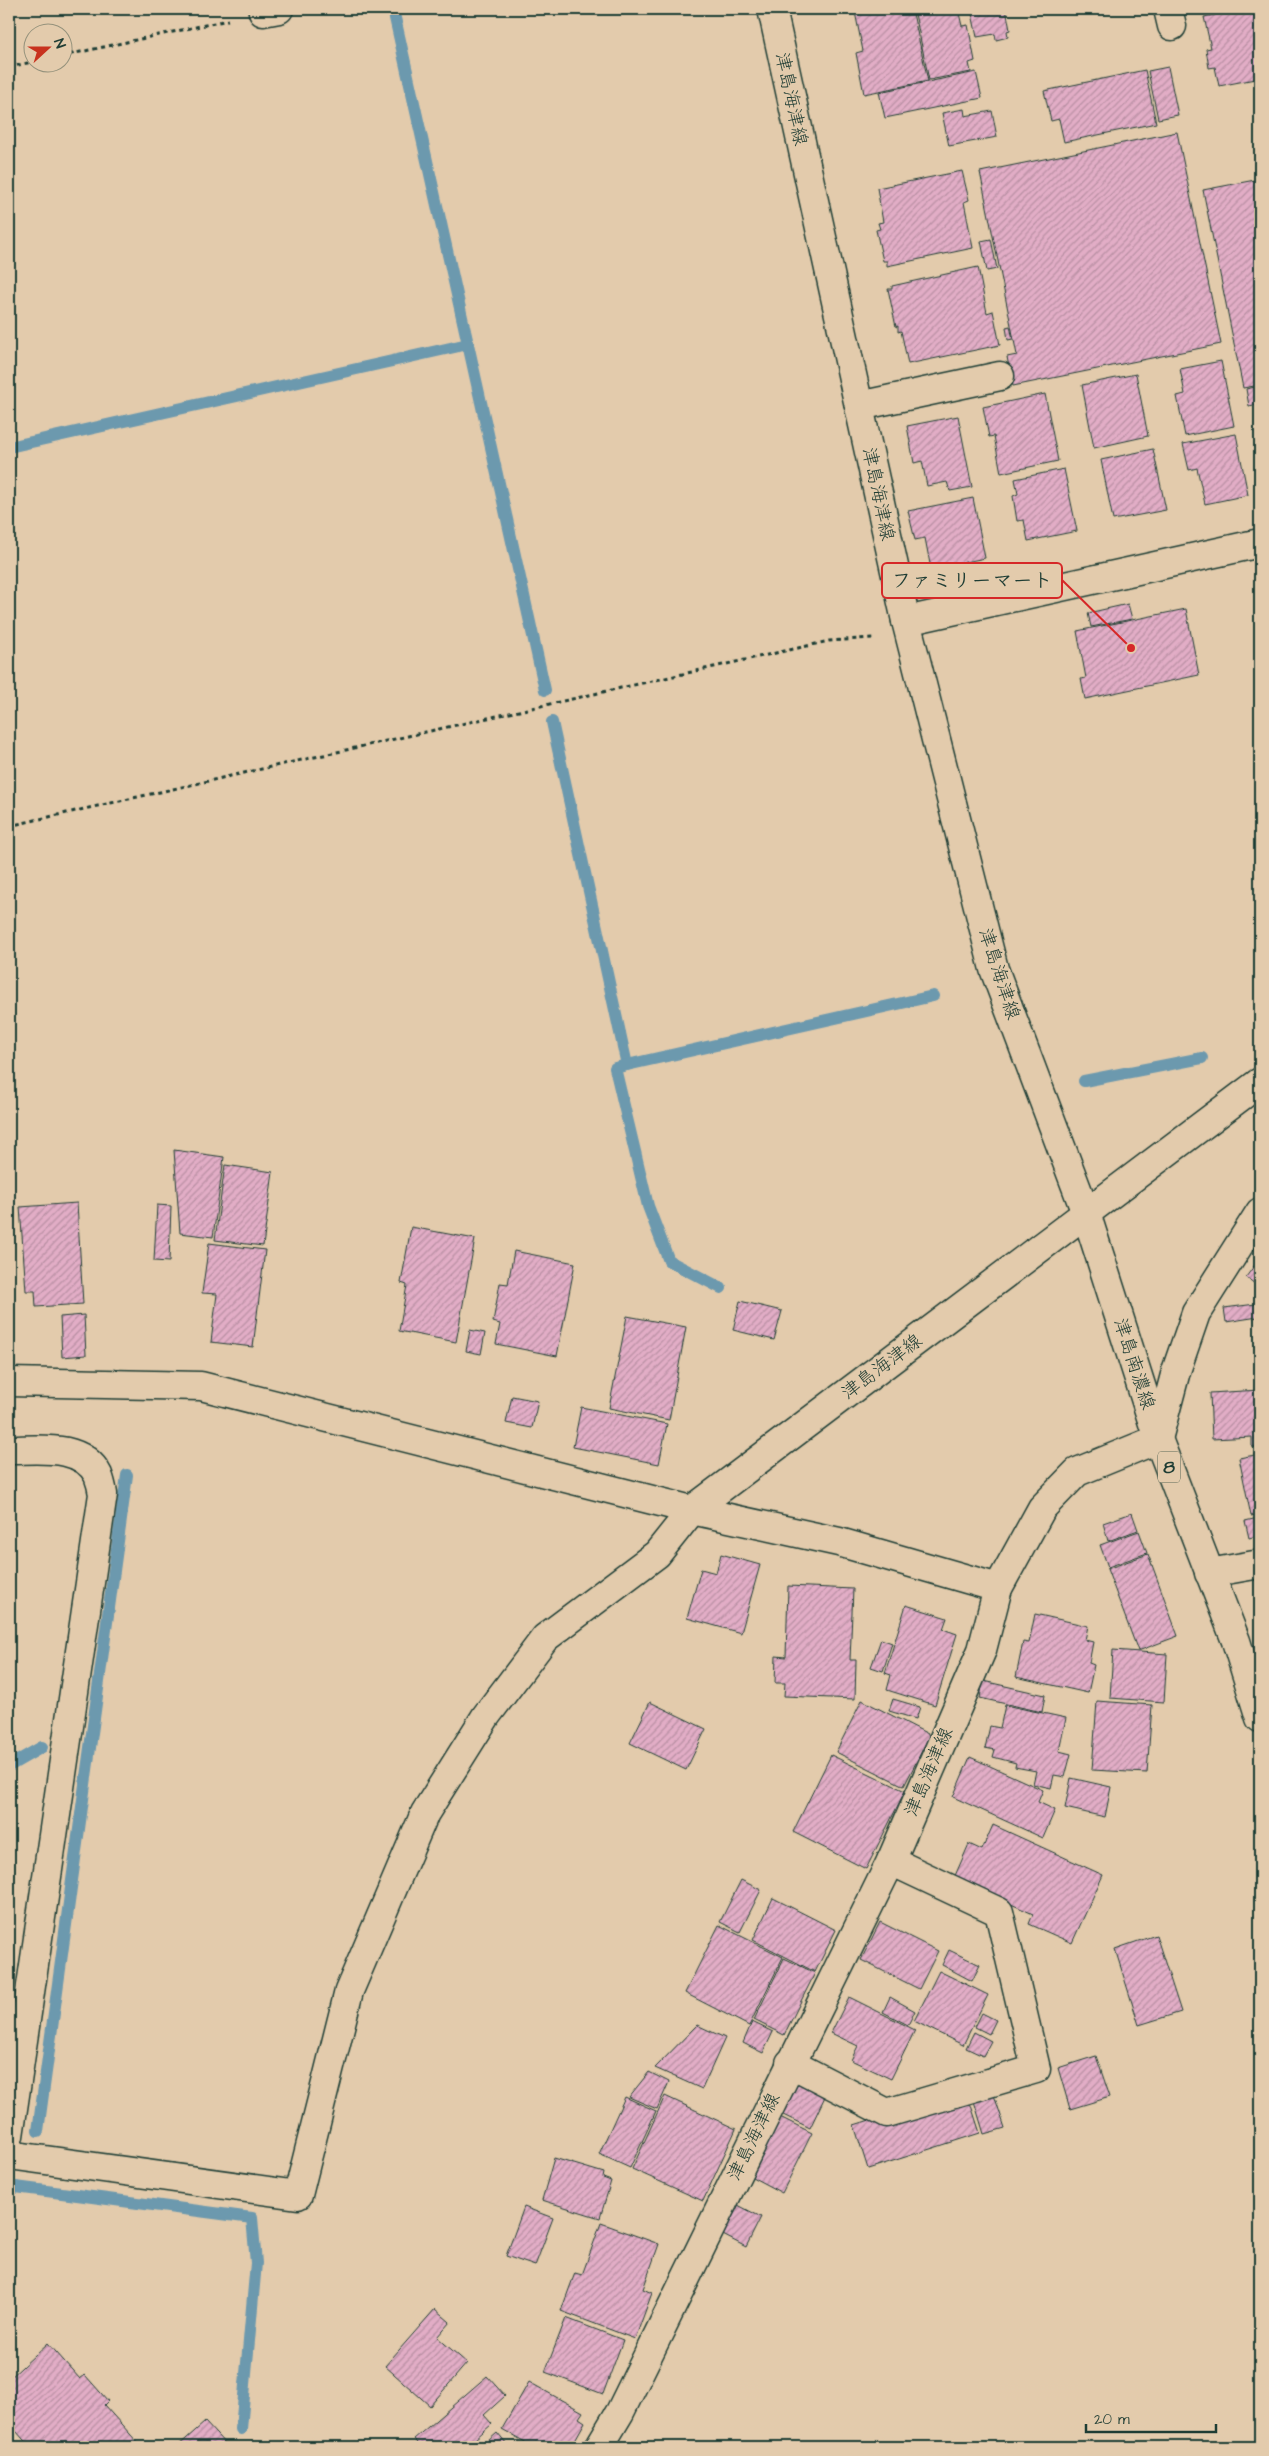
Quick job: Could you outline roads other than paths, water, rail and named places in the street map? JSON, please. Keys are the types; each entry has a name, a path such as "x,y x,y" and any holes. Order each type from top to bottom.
{"main road":[{"name":"津島海津線","path":"9,2154 298,2195 349,1992 425,1813 486,1716 545,1638 657,1554 692,1510 1086,1213 994,969 908,628 772,9"},
{"path":"859,406 1000,376"},
{"path":"908,628 1260,543"},
{"path":"1086,1213 1260,1082"},
{"path":"1158,1439 1176,1371 1196,1313 1260,1212"},
{"name":"津島南濃線","path":"1086,1213 1158,1439 1236,1641 1260,1718"},
{"path":"9,1382 201,1386 692,1510 840,1542 998,1588"},
{"name":"津島海津線","path":"599,2447 620,2412 890,1861 982,1650 998,1588 1042,1508 1076,1472 1158,1439"},
{"path":"9,1450 52,1450 77,1454 97,1474 103,1494 9,2136"},
{"path":"1209,1573 1260,1564"},
{"path":"790,2063 887,2113 1036,2069 999,1912 890,1861"}],"waterway":[{"path":"393,9 468,344"},
{"path":"9,447 468,344 545,690"},
{"path":"552,722 627,1065 933,996"},
{"path":"1084,1081 1202,1058"},
{"path":"627,1065 615,1068 648,1206 669,1261 721,1288"},
{"path":"38,2131 127,1475"},
{"path":"9,1766 42,1747"},
{"path":"9,2191 16,2187 252,2218 256,2263 241,2429"}],"place":[{"name":"ファミリーマート","path":"1131,648"}]}
